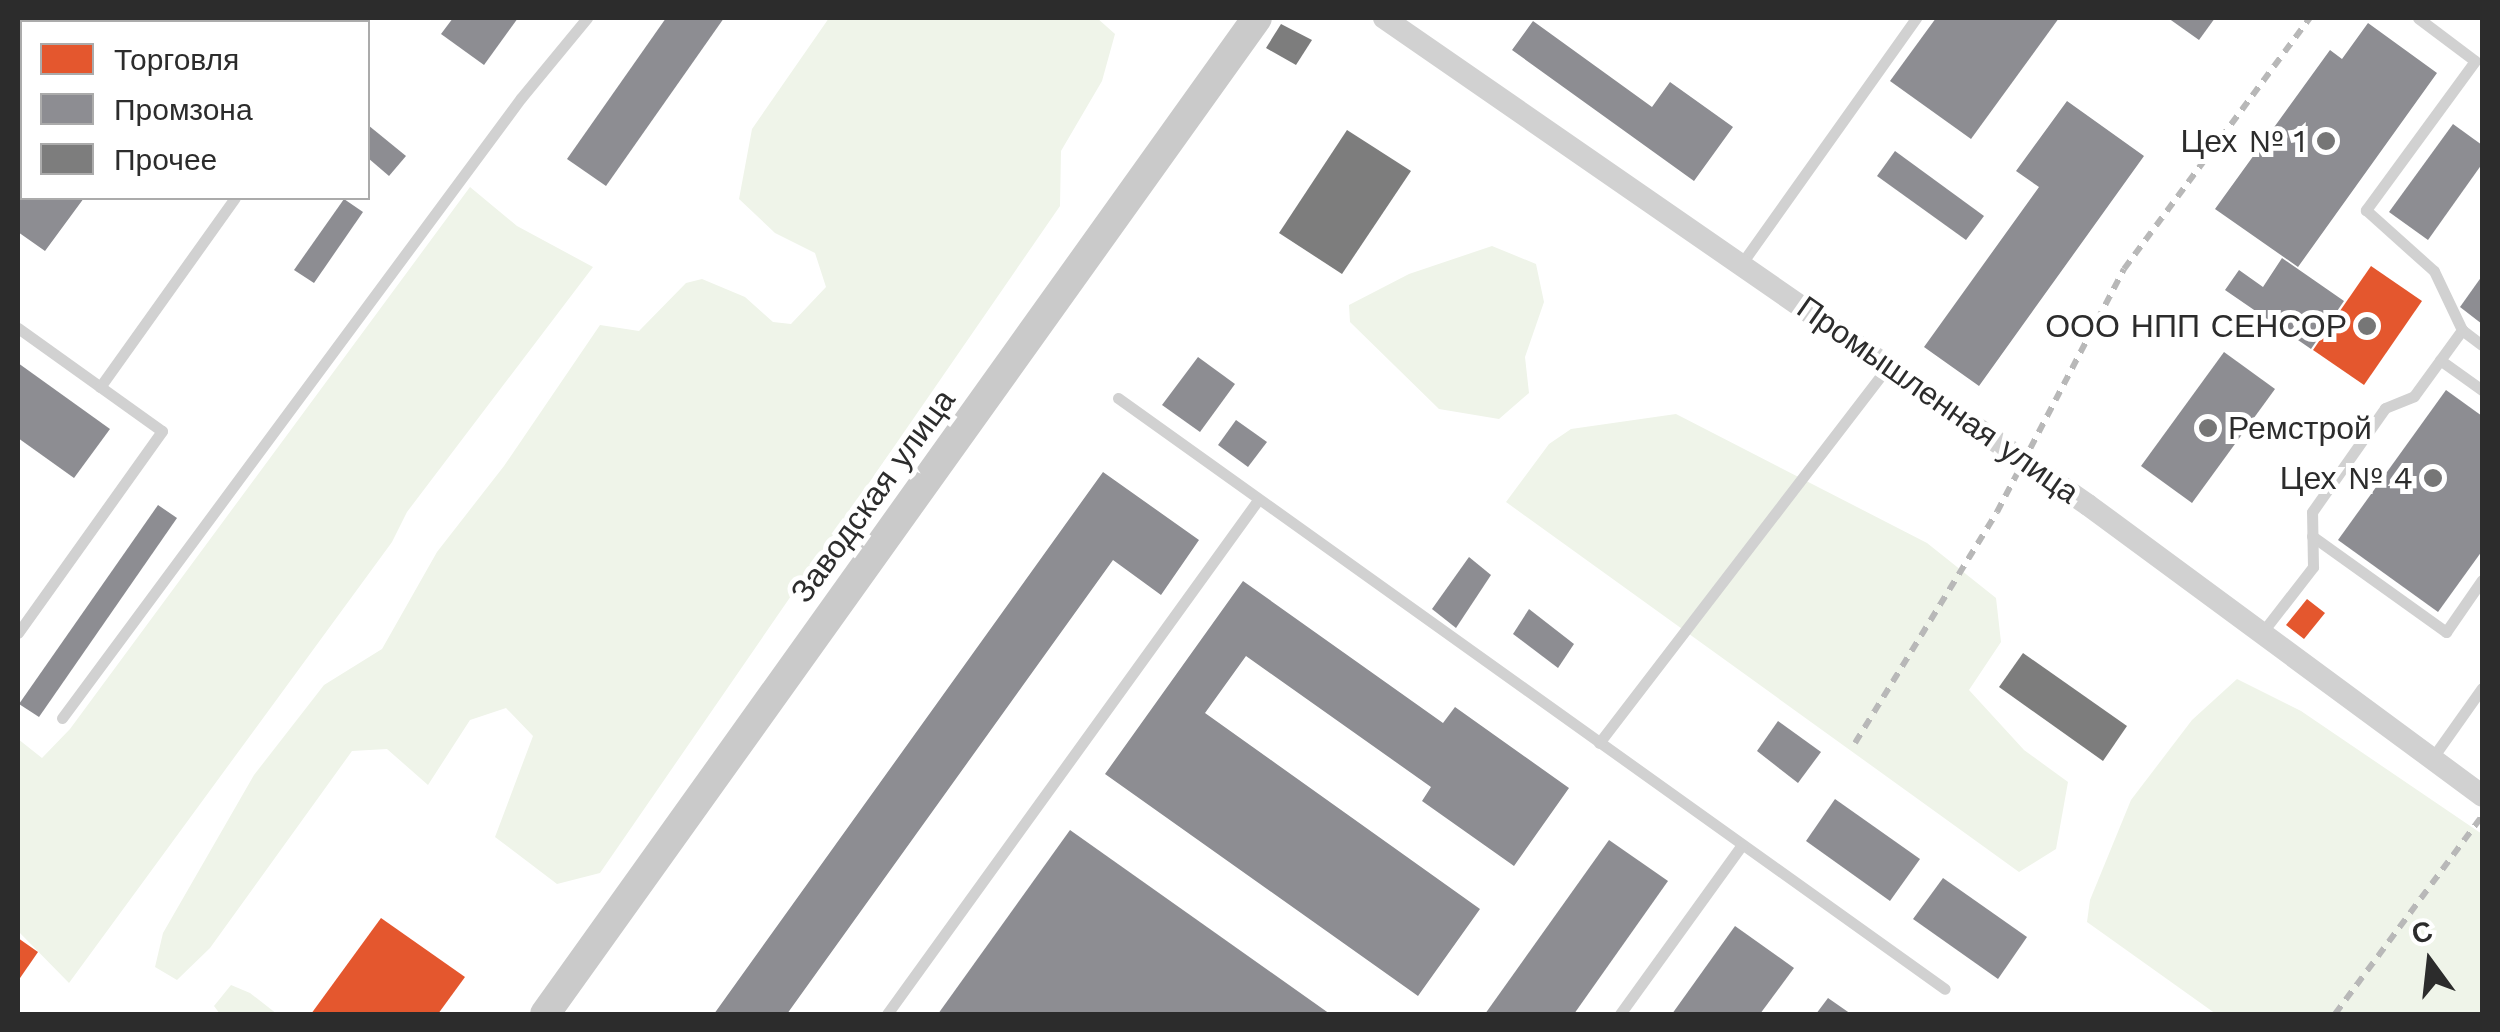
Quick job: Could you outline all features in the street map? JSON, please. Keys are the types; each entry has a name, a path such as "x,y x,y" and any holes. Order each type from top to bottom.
{"main road":[{"name":"Заводская улица","path":"545,1014 1257,18"}],"street":[{"name":"Промышленная улица","path":"1384,18 1742,262 2088,505 2482,796"}],"lane":[{"path":"62,718 521,98 587,18"},
{"path":"1742,262 1916,18"},
{"path":"2418,18 2475,61 2366,210 2434,271 2462,330 2482,345"},
{"path":"100,386 233,200"},
{"path":"18,328 162,431 18,633"},
{"path":"2261,634 2313,567 2312,512 2386,408 2414,396 2462,330"},
{"path":"2440,360 2482,390"},
{"path":"1599,742 1888,366"},
{"path":"1118,398 1945,989"},
{"path":"887,1014 1258,500"},
{"path":"2312,536 2446,632 2482,580"},
{"path":"2431,760 2482,688"},
{"path":"1620,1014 1742,844"}],"shaded area":[{"path":"829,18 1097,18 1115,34 1102,81 1061,151 1060,206 600,873 557,884 495,837 533,736 506,708 470,720 428,785 387,749 352,751 210,948 177,980 155,967 163,933 254,775 324,685 382,649 437,552 504,466 600,325 639,331 686,283 702,279 745,297 773,322 791,324 826,287 815,253 775,233 739,199 752,129"},
{"path":"470,187 517,226 593,267 407,512 392,542 69,983 18,931 18,739 42,758 70,729"},
{"path":"1492,246 1536,264 1544,302 1525,357 1529,393 1499,419 1439,409 1350,322 1349,305 1409,274"},
{"path":"1676,414 1927,543 1996,598 2001,642 1969,690 2024,750 2068,782 2056,849 2019,872 1506,502 1549,444 1571,429"},
{"path":"2237,679 2301,711 2482,834 2482,1014 2216,1014 2087,922 2090,900 2131,800 2192,720"},
{"path":"231,985 250,993 277,1014 220,1014 214,1006"}],"building: Торговля":[{"name":"ООО НПП СЕНСОР","path":"2371,266 2422,301 2364,385 2313,350"},
{"path":"2307,599 2325,613 2304,639 2286,625"},
{"path":"381,918 465,977 438,1014 311,1014"},
{"path":"18,938 38,952 18,981"}],"building: Промзона":[{"path":"18,18 20,200 83,200 45,251 18,232"},
{"path":"453,18 518,18 484,65 441,34"},
{"path":"666,18 724,18 606,186 567,159"},
{"path":"1936,18 2059,18 1971,139 1890,81"},
{"path":"2168,18 2215,18 2199,40"},
{"path":"1533,21 1652,107 1670,82 1733,127 1694,181 1512,50"},
{"name":"Цех № 1","path":"2368,23 2437,73 2298,267 2215,209 2330,50 2342,59"},
{"path":"2067,101 2144,156 1979,386 1924,347 2039,187 2016,171"},
{"path":"2453,124 2482,145 2482,164 2428,240 2389,212"},
{"path":"370,127 406,156 389,176 370,160"},
{"path":"1895,151 1984,216 1966,240 1877,176"},
{"path":"343,200 363,212 314,283 294,270"},
{"path":"2282,258 2344,301 2311,349 2225,290 2239,270 2263,287"},
{"path":"2482,276 2482,324 2460,307"},
{"name":"Ремстрой","path":"2224,352 2275,389 2192,503 2141,466"},
{"path":"1198,357 1235,384 1200,432 1162,405"},
{"path":"18,363 110,429 74,478 18,438"},
{"name":"Цех № 4","path":"2446,390 2482,416 2482,551 2438,612 2338,540"},
{"path":"1236,420 1267,442 1248,467 1218,445"},
{"path":"1103,472 1199,540 1161,595 1113,560 787,1014 714,1014"},
{"path":"158,505 177,518 39,717 19,704"},
{"path":"1469,557 1491,575 1456,628 1432,609"},
{"path":"1243,581 1443,723 1455,707 1569,788 1514,866 1422,801 1431,787 1246,656 1205,713 1480,909 1418,996 1105,774"},
{"path":"1529,609 1574,644 1558,668 1513,634"},
{"path":"1778,721 1821,752 1798,783 1757,751"},
{"path":"1835,799 1920,859 1890,901 1806,841"},
{"path":"1070,830 1330,1014 938,1014"},
{"path":"1609,840 1668,881 1574,1014 1485,1014"},
{"path":"1943,878 2027,937 1998,979 1913,919"},
{"path":"1735,926 1794,968 1760,1014 1672,1014"},
{"path":"1828,998 1851,1014 1816,1014"}],"building: Прочее":[{"path":"1281,24 1312,40 1296,65 1266,48"},
{"path":"1347,130 1411,171 1342,274 1279,233"},
{"path":"2023,653 2127,726 2103,761 1999,687"}],"railway":[{"path":"1855,743 1997,512 2124,269 2310,18"},
{"path":"2335,1014 2482,816"}],"place":[{"name":"Цех № 1","path":"2326,141"},
{"name":"ООО НПП СЕНСОР","path":"2367,326"},
{"name":"Ремстрой","path":"2208,428"},
{"name":"Цех № 4","path":"2433,478"}]}
